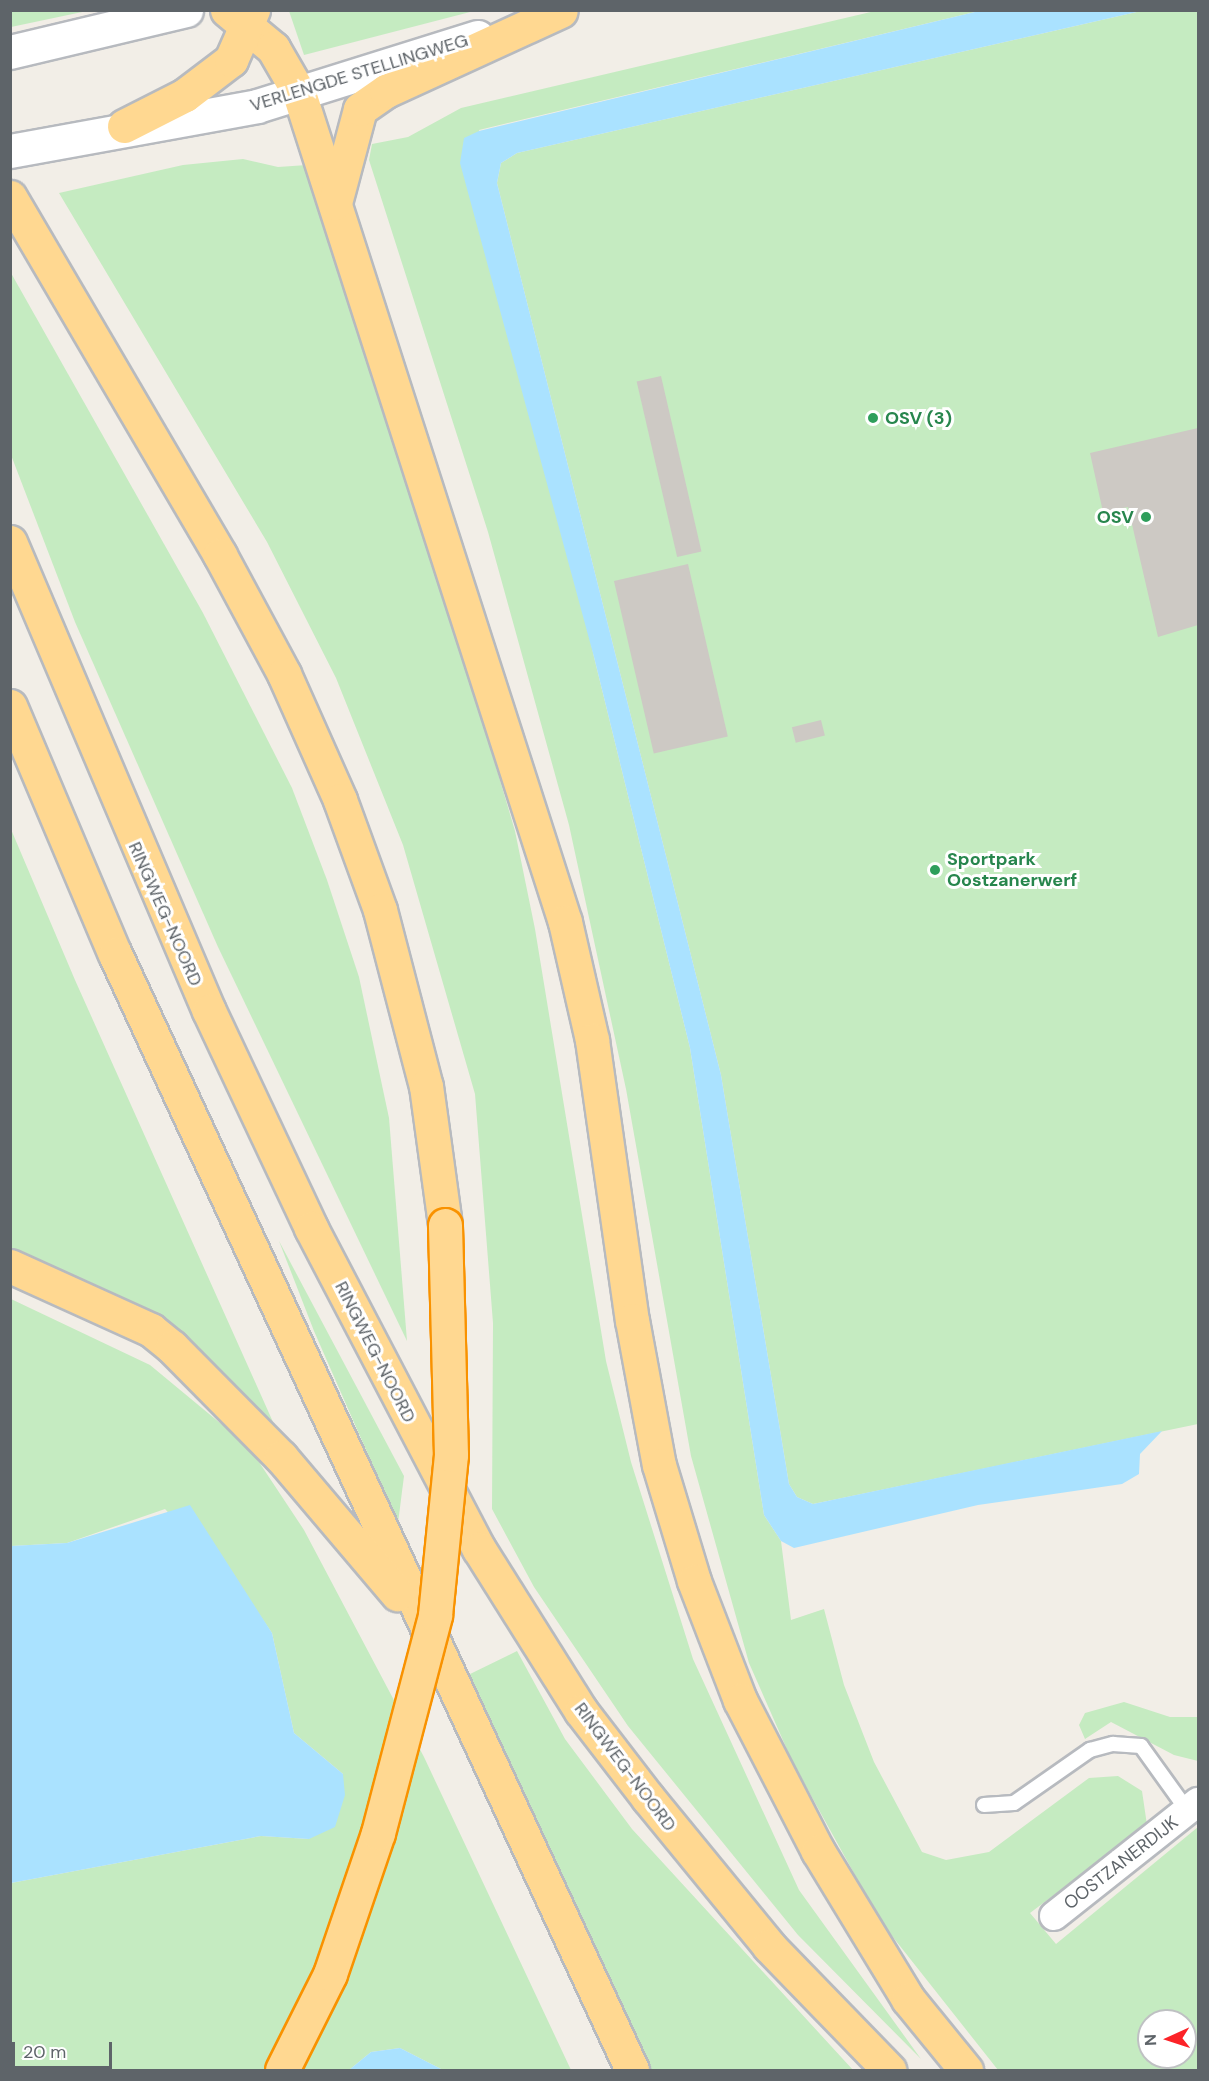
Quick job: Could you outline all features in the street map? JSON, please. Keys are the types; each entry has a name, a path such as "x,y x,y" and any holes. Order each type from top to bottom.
{"highway":[{"path":"335,203 360,109 386,91 563,11"},
{"path":"243,15 273,48 298,93 565,922 596,1062 632,1320 659,1465 694,1581 740,1700 818,1851 908,1999 966,2070"},
{"path":"124,126 208,80 231,60 243,15"},
{"path":"10,197 40,252 220,555 284,674 340,800 380,910 426,1086 445,1225 451,1455 435,1615 378,1833 330,1974 282,2070"},
{"name":"RINGWEG-NOORD","path":"10,542 208,1011 311,1228 479,1549 581,1711 648,1798 769,1946 889,2070"},
{"path":"10,706 115,954 423,1625 632,2070"},
{"path":"10,1266 151,1330 172,1347 281,1457 423,1625"}],"main road":[{"path":"10,52 186,10"},
{"name":"VERLENGDE STELLINGWEG","path":"10,151 124,126 257,106 563,11"}],"street":[{"name":"OOSTZANERDIJK","path":"1054,1916 1193,1806"}],"lane":[{"name":"OOSTZANERDIJK","path":"984,1805 1014,1803 1090,1750 1113,1744 1141,1746 1193,1806"}],"green space":[{"path":"11,10 87,10 87,11 11,27"},
{"path":"289,10 474,11 304,55"},
{"path":"875,11 979,11 479,130 594,657 690,1048 764,1515 781,1541 791,1620 824,1609 844,1685 874,1762 922,1852 946,1860 989,1852 1089,1778 1118,1776 1142,1791 1147,1825 1030,1913 1056,1944 1198,1827 1198,2070 998,2070 881,1922 793,1763 749,1663 691,1456 626,1089 569,825 488,532 369,160 372,144 408,137 461,108"},
{"name":"Sportpark Oostzanerwerf","path":"1141,11 1198,11 1198,1424 813,1504 797,1497 789,1484 721,1075 497,183 501,163 517,153"},
{"path":"243,159 278,167 307,165 473,689 515,831 535,929 606,1361 631,1462 693,1659 799,1890 921,2059 798,1935 628,1726 534,1587 492,1509 493,1323 475,1094 403,845 336,678 267,542 59,193 183,165"},
{"path":"11,273 203,613 292,788 327,880 359,977 389,1118 407,1341 218,947 75,622 11,455"},
{"path":"10,827 75,980 273,1422 182,1341 11,1255"},
{"path":"279,1241 404,1476 398,1523 314,1331"},
{"path":"11,1299 150,1365 249,1447 304,1530 424,1757 571,2070 443,2070 400,2048 371,2052 349,2070 11,2070 11,1883 261,1836 309,1839 343,1774 294,1733 272,1633 246,1595 165,1509 67,1543 11,1546"},
{"path":"517,1651 565,1739 632,1829 853,2070 649,2070 468,1675"},
{"path":"1124,1702 1170,1717 1198,1717 1198,1761 1174,1755 1111,1722 1085,1739 1079,1725 1085,1713"}],"water":[{"path":"979,11 1141,11 517,153 501,163 497,183 721,1075 789,1484 797,1497 813,1504 1162,1431 1140,1454 1139,1474 1122,1484 978,1505 794,1548 781,1541 764,1515 690,1048 594,657 460,163 464,138 479,131"},
{"path":"190,1505 272,1633 294,1733 343,1774 345,1795 335,1827 309,1839 261,1836 11,1883 11,1546 67,1543"},
{"path":"400,2048 443,2070 349,2070 371,2052"}],"building":[{"path":"661,376 701,551 677,557 637,382"},
{"path":"1198,428 1198,625 1158,637 1128,507 1103,512 1090,453"},
{"path":"688,564 728,736 654,754 614,581"},
{"path":"821,720 825,736 796,743 792,727"}],"place":[{"name":"OSV (3)","path":"873,418"},
{"name":"OSV","path":"1146,517"},
{"name":"Sportpark Oostzanerwerf","path":"935,870"}]}
